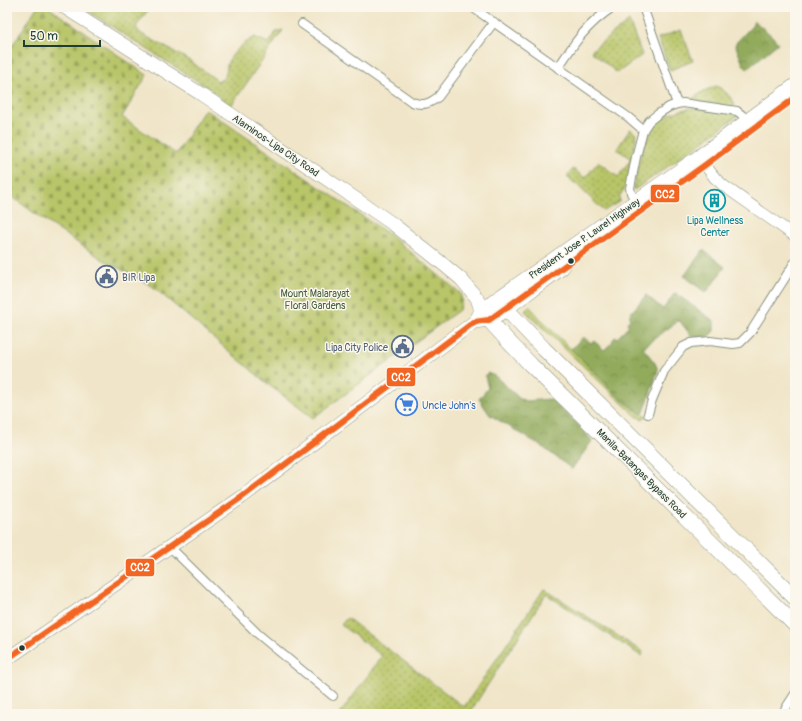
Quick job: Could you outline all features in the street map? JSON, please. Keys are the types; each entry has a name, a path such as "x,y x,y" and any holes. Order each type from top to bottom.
{"highway":[{"name":"President Jose P. Laurel Highway","path":"500,305 636,202 795,86"},
{"name":"President Jose P. Laurel Highway","path":"480,313 500,305 705,165 795,98"},
{"name":"Manila-Batangas Bypass Road","path":"500,305 795,598"},
{"name":"Manila-Batangas Bypass Road","path":"480,313 795,625"}],"main road":[{"name":"Alaminos-Lipa City Road","path":"64,7 214,103 393,224 461,279 480,313"},
{"path":"480,313 480,300 500,305"},
{"name":"President Jose P. Laurel Highway","path":"7,659 242,497 299,455 480,313"}],"street":[{"path":"472,7 628,117 643,130"},
{"path":"558,68 583,32 594,21 613,7"},
{"path":"643,7 677,104"},
{"path":"302,24 412,102 424,104 438,97 494,22"},
{"path":"636,202 630,188 636,158 643,130 654,117 677,104 689,104 737,111 749,121"},
{"path":"705,165 724,186 795,236"},
{"path":"648,414 664,371 683,347 691,343 710,341 733,344 740,343 750,333 795,262"},
{"path":"170,547 258,634 333,696"},
{"path":"782,714 795,694"}],"green space":[{"name":"Mount Malarayat Floral Gardens","path":"37,7 48,7 147,75 122,117 176,154 205,109 390,235 460,293 462,300 459,310 313,418 269,385 152,286 102,259 45,221 7,193 7,54"},
{"path":"81,7 150,7 136,27 140,33 187,59 218,81 224,78 229,60 237,49 255,37 268,43 276,32 283,30 231,106 205,86"},
{"path":"629,21 642,55 617,73 591,51"},
{"path":"754,21 778,43 747,69 743,64 735,44 752,26"},
{"path":"681,30 693,61 670,70 658,38"},
{"path":"716,86 722,89 729,96 735,105 733,107 692,101 692,99 702,92"},
{"path":"692,108 736,114 737,116 634,190 644,144 654,127 669,115"},
{"path":"630,129 636,134 636,139 626,186 619,197 620,201 604,211 567,177 573,169 585,178 598,162 618,177 631,159 617,149"},
{"path":"703,250 725,267 706,293 684,276"},
{"path":"675,293 714,321 714,331 708,337 692,337 679,320 643,348 655,363 658,370 642,414 620,398 571,349 583,337 591,343 594,341 604,350 613,342 612,341 615,337 617,338 629,326 627,323 630,319 630,314 646,295 663,309"},
{"path":"529,306 620,398 647,416 642,419 636,416 525,311"},
{"path":"487,373 495,376 520,399 527,401 551,399 579,425 592,441 572,469 540,445 490,415 479,399 488,388 485,376"},
{"path":"544,589 643,652 641,656 546,594 469,714 384,714 380,711 378,714 340,714 382,656 341,625 347,618 464,707"}],"transit line":[{"name":"CC2","path":"7,659 242,497 474,322 489,320 705,165 795,98"}],"place":[{"name":"Lipa Wellness Center","path":"715,200"},
{"name":"BIR Lipa","path":"107,277"},
{"name":"Lipa City Police","path":"403,347"},
{"name":"Uncle John's","path":"407,405"}]}
